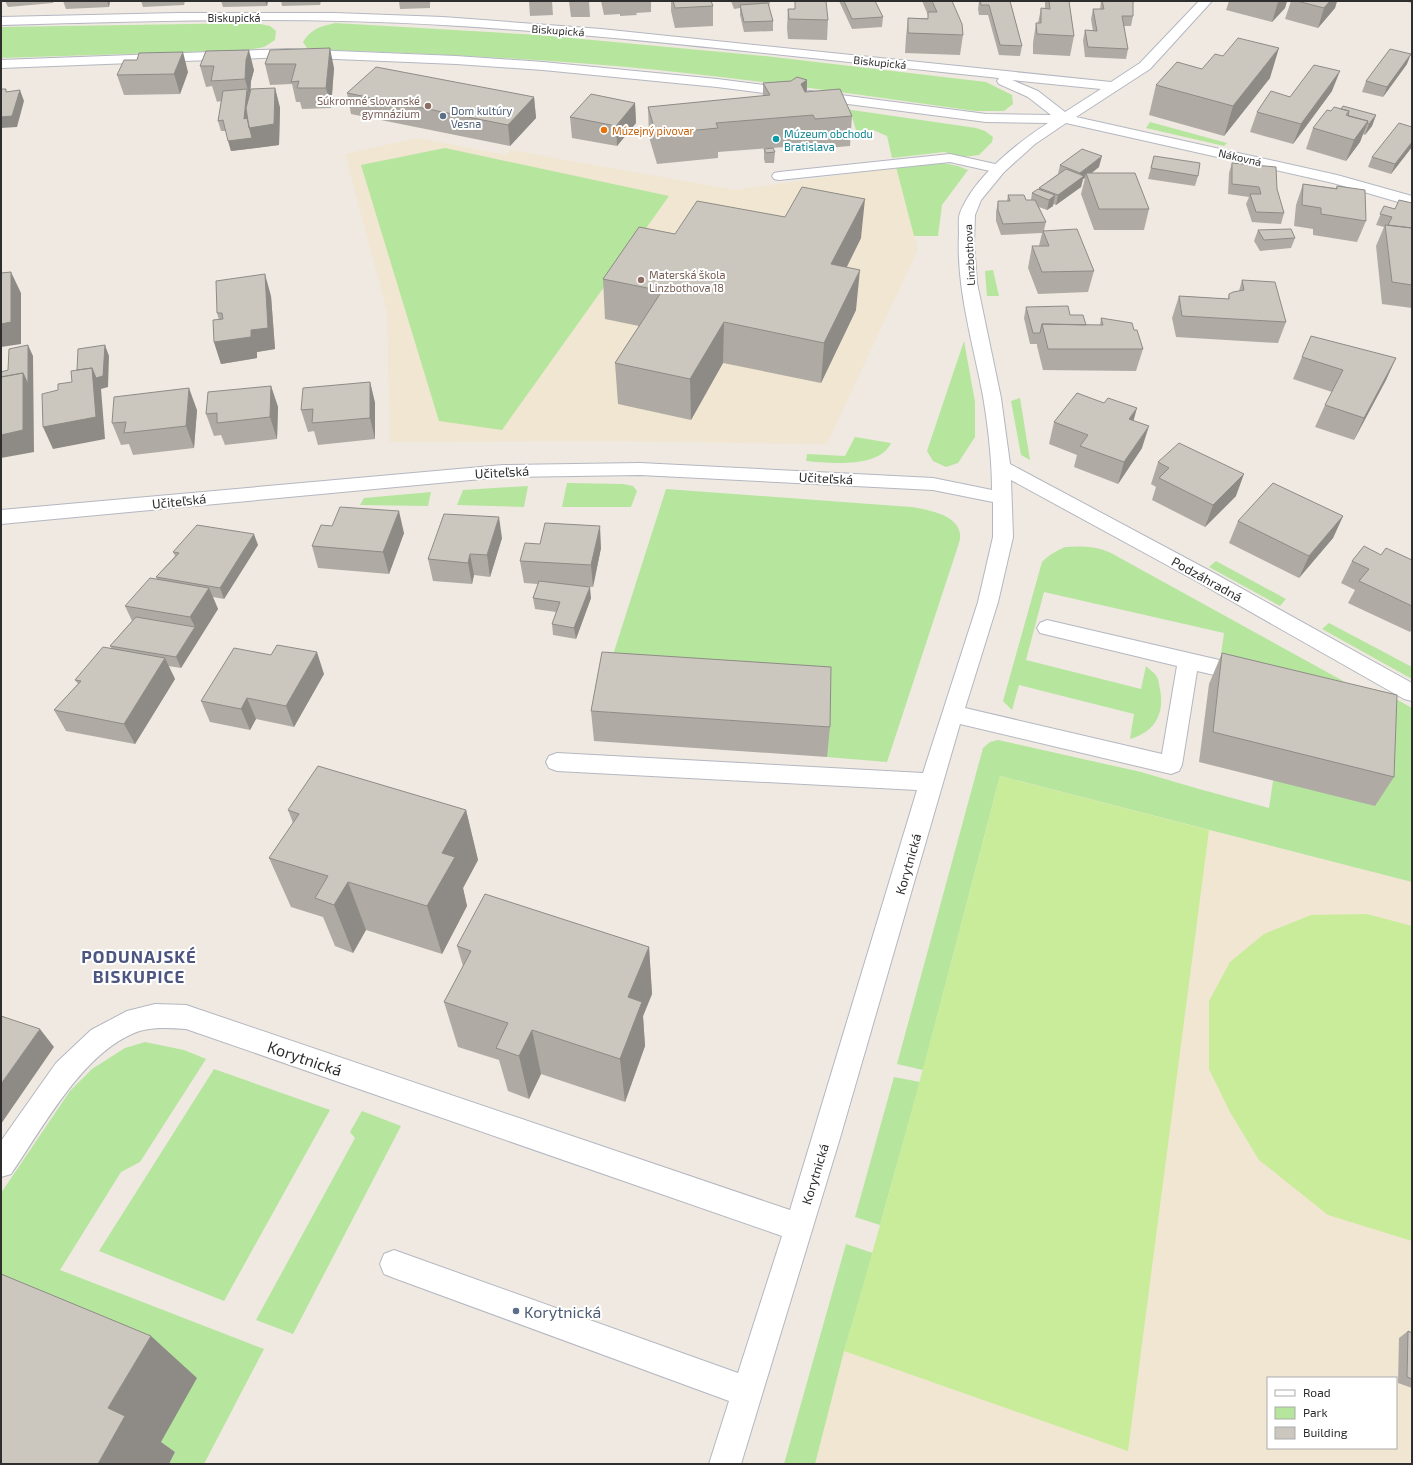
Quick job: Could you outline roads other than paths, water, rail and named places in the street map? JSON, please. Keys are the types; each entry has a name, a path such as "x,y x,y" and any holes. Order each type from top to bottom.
{"street":[{"name":"Linzbothova","path":"1003,498 1001,467 992,398 969,283 966,243 967,215 974,199 998,169 1030,141 1066,119 1112,86 1145,66 1183,16 1206,1"},
{"name":"Biskupická","path":"1,21 178,17 396,18 601,33 1112,86"},
{"path":"288,53 300,17"},
{"path":"1,64 288,53 456,60 543,66 725,84 986,118 1066,119"},
{"path":"986,73 1033,94 1066,119"},
{"name":"Nákovná","path":"1066,119 1337,179 1412,201"},
{"path":"779,176 894,162 950,158 998,169"},
{"name":"Podzáhradná","path":"1001,467 1205,577 1412,692"},
{"name":"Učiteľská","path":"1,517 503,471 640,468 933,484 1003,498"},
{"name":"Korytnická","path":"725,1464 798,1227 931,782 954,714 995,576 1003,537 1003,498"},
{"path":"1047,628 1265,679"},
{"path":"954,714 1171,764 1188,661"},
{"path":"1363,690 1374,672"},
{"path":"556,762 931,782"},
{"name":"Korytnická","path":"1,1164 65,1072 100,1038 127,1023 155,1016 186,1016 416,1097 798,1227"},
{"path":"394,1264 747,1392"}],"place":[{"name":"Súkromné slovanské gymnázium","path":"428,106"},
{"name":"Dom kultúry Vesna","path":"443,116"},
{"name":"Múzejný pivovar","path":"604,130"},
{"name":"Múzeum obchodu Bratislava","path":"776,139"},
{"name":"Materská škola Linzbothova 18","path":"641,280"},
{"name":"Korytnická","path":"516,1311"}],"district":[{"name":"PODUNAJSKÉ BISKUPICE","path":"139,966"}]}
